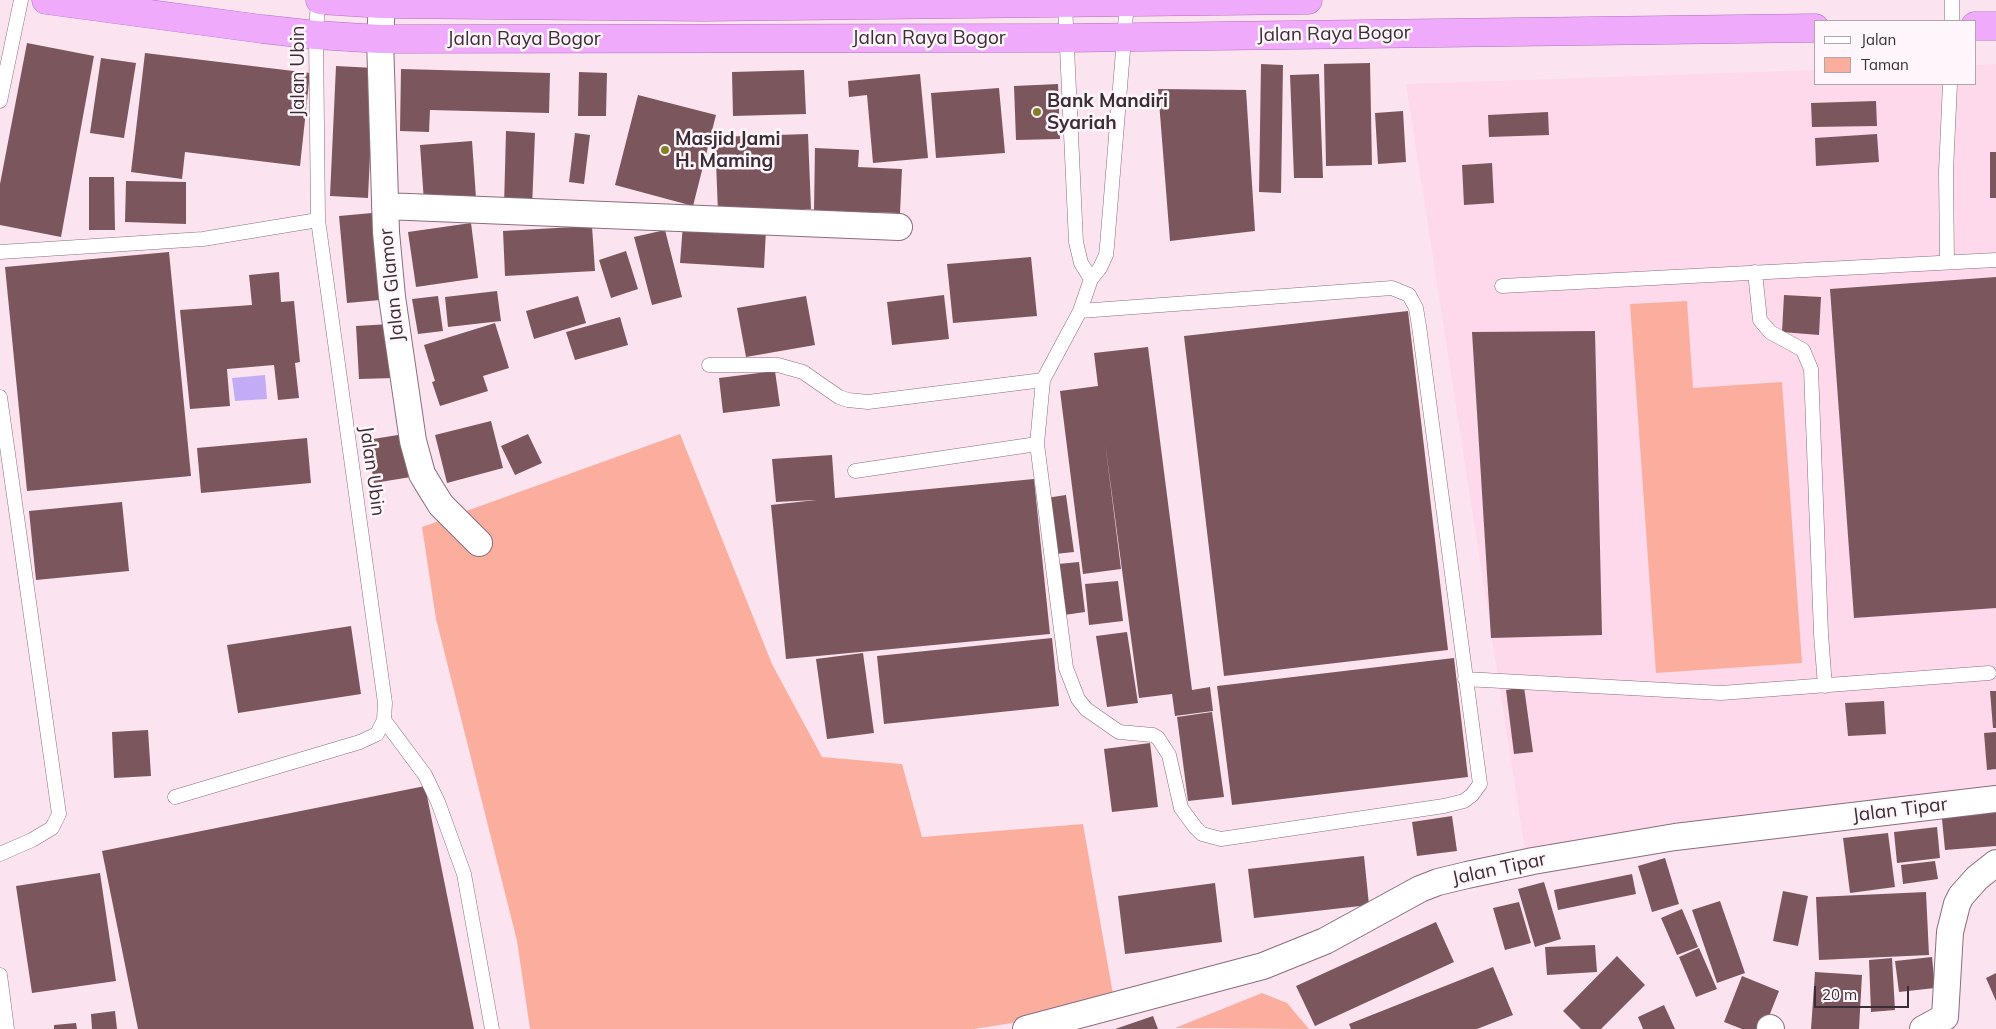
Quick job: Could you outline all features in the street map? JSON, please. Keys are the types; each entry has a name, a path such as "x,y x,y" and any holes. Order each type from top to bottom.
{"highway":[{"name":"Jalan Raya Bogor","path":"46,0 188,20 316,35 380,39 1067,38 1814,28"},
{"name":"Jalan Raya Bogor","path":"319,0 382,2 1065,4 1308,0"},
{"path":"1976,26 1996,26"}],"street":[{"name":"Jalan Glamor","path":"382,2 380,39 385,206 392,297 413,441 417,458 430,490 441,505 479,544"},
{"path":"385,206 898,227"},
{"name":"Jalan Tipar","path":"1026,1029 1263,966 1325,941 1420,889 1457,877 1648,840 1996,799"},
{"path":"1923,1029 1945,1017 1950,932 1957,904 1961,896 1977,878 1996,863"}],"lane":[{"path":"0,101 21,0"},
{"name":"Jalan Ubin","path":"319,0 316,35 318,220 385,703 384,720"},
{"path":"1952,0 1952,20"},
{"path":"1080,311 1392,288 1409,295 1416,308 1419,326 1480,784 1472,795 1464,801 1444,806 1222,839 1202,834 1181,808 1169,755 1158,738 1153,734 1119,732 1086,710 1078,700 1066,668 1037,444 1043,380 1080,311 1091,279 1100,268 1106,255 1128,2"},
{"path":"1065,4 1076,242 1081,263 1091,279"},
{"path":"1947,262 1946,170 1950,85"},
{"path":"0,252 203,239 318,220"},
{"path":"1502,286 1996,260"},
{"path":"1755,272 1760,320 1770,332 1803,350 1811,369 1821,634 1825,686"},
{"path":"709,365 778,365 803,372 839,397 868,402 1043,380"},
{"path":"0,397 59,814 52,828 32,840 0,854"},
{"path":"855,471 1037,444"},
{"path":"1465,679 1721,693 1989,674"},
{"path":"175,797 360,742 377,734 384,720 425,775 438,802 464,874 492,1029"},
{"path":"0,975 7,1029"}],"shaded area":[{"path":"1996,64 1996,801 1526,857 1406,84 1814,70 1814,85 1976,85 1976,65"},
{"path":"265,375 267,399 235,401 232,378"}],"green space":[{"path":"1687,301 1693,388 1782,382 1802,663 1656,673 1630,304"},
{"path":"680,434 772,664 822,757 902,764 922,837 1083,824 1114,1000 1051,1017 974,1029 530,1029 517,941 436,619 422,527"},
{"path":"1262,993 1287,1003 1309,1029 1175,1028"}],"building":[{"path":"27,43 94,56 61,237 0,225 0,184"},
{"path":"145,53 310,73 300,166 185,152 182,179 131,172"},
{"path":"101,58 136,63 124,138 90,133"},
{"path":"1370,63 1372,165 1326,166 1324,64"},
{"path":"1261,64 1283,65 1281,193 1259,192"},
{"path":"336,66 374,68 368,198 330,196"},
{"path":"401,69 550,73 549,113 430,110 429,132 400,131"},
{"path":"804,70 806,114 733,116 732,72"},
{"path":"579,72 607,73 606,116 578,116"},
{"path":"920,74 928,158 873,163 867,95 849,97 848,81"},
{"path":"1319,74 1323,178 1294,178 1290,75"},
{"name":"Bank Mandiri Syariah","path":"1058,84 1060,139 1016,140 1014,86"},
{"path":"999,88 1005,153 936,158 931,93"},
{"path":"1158,89 1246,90 1255,231 1170,241"},
{"name":"Masjid Jami H. Maming","path":"638,95 716,115 693,206 615,185"},
{"path":"1876,101 1877,126 1812,127 1811,103"},
{"path":"1403,111 1406,162 1378,164 1375,113"},
{"path":"1548,112 1549,135 1489,137 1488,115"},
{"path":"506,131 535,133 532,207 504,206"},
{"path":"575,133 590,135 584,184 569,182"},
{"path":"808,134 811,209 718,212 715,137"},
{"path":"1877,134 1879,162 1816,166 1815,138"},
{"path":"472,141 476,198 424,202 420,145"},
{"path":"815,148 859,150 858,167 902,169 900,213 814,211"},
{"path":"1990,152 1996,152 1996,198 1990,198"},
{"path":"1492,163 1494,203 1464,205 1462,165"},
{"path":"89,177 114,177 115,230 89,230"},
{"path":"126,181 186,182 186,224 125,222"},
{"path":"372,213 380,300 347,303 339,216"},
{"path":"471,223 478,278 416,287 408,232"},
{"path":"683,224 766,230 764,268 680,263"},
{"path":"592,226 595,271 505,276 503,231"},
{"path":"665,230 682,297 652,305 634,237"},
{"path":"626,251 638,289 611,298 599,260"},
{"path":"169,252 191,476 27,491 5,267"},
{"path":"1031,257 1037,316 953,323 947,264"},
{"path":"279,272 281,302 294,301 300,362 295,363 299,398 278,400 274,365 227,369 230,406 190,409 180,310 252,305 249,275"},
{"path":"1996,277 1996,608 1854,618 1830,289"},
{"path":"497,291 501,321 448,327 445,297"},
{"path":"944,295 949,339 892,345 887,302"},
{"path":"1784,295 1821,297 1819,335 1782,332"},
{"path":"438,296 443,331 418,334 412,299"},
{"path":"578,296 586,323 534,339 526,311"},
{"path":"806,296 815,345 746,357 737,308"},
{"path":"1408,311 1448,650 1224,676 1184,336"},
{"path":"620,317 628,345 575,360 566,332"},
{"path":"495,323 509,368 483,376 488,391 440,406 432,382 435,381 424,345"},
{"path":"390,324 394,378 359,379 356,326"},
{"path":"1595,331 1602,635 1491,638 1472,332"},
{"path":"1148,347 1192,690 1210,687 1213,711 1175,716 1172,694 1139,698 1105,442 1121,569 1083,574 1060,391 1098,386 1094,353"},
{"path":"775,371 780,406 723,413 719,378"},
{"path":"491,421 503,468 447,483 435,435"},
{"path":"404,434 411,477 374,483 367,440"},
{"path":"528,434 542,463 515,475 501,446"},
{"path":"307,438 311,483 201,493 197,448"},
{"path":"832,455 835,498 1034,479 1050,634 786,659 771,505 816,500 776,502 772,459"},
{"path":"1066,495 1074,552 1055,554 1046,498"},
{"path":"122,502 129,571 36,580 29,511"},
{"path":"1079,562 1085,612 1064,615 1058,564"},
{"path":"1118,581 1123,621 1089,625 1085,584"},
{"path":"351,626 361,694 238,713 227,645"},
{"path":"1127,632 1138,703 1107,707 1096,636"},
{"path":"1052,638 1059,706 884,724 877,656"},
{"path":"863,653 874,733 827,739 816,659"},
{"path":"1454,658 1468,777 1232,805 1217,686"},
{"path":"1524,687 1533,752 1514,754 1506,690"},
{"path":"1990,691 1996,691 1996,728 1993,728"},
{"path":"1884,701 1886,734 1848,736 1845,703"},
{"path":"1212,712 1224,797 1188,801 1177,717"},
{"path":"148,730 151,776 114,778 112,732"},
{"path":"1996,732 1996,769 1987,770 1984,733"},
{"path":"1150,743 1158,807 1112,812 1104,749"},
{"path":"425,786 474,1029 138,1029 102,851"},
{"path":"1996,805 1996,846 1945,850 1941,809"},
{"path":"1452,816 1457,851 1417,856 1412,822"},
{"path":"1937,827 1940,858 1897,863 1894,832"},
{"path":"1888,833 1895,887 1850,893 1843,838"},
{"path":"1364,856 1369,905 1254,918 1248,869"},
{"path":"1665,858 1679,904 1652,912 1638,866"},
{"path":"1935,861 1938,879 1903,884 1901,865"},
{"path":"100,873 116,981 32,993 16,886"},
{"path":"1632,874 1636,894 1558,910 1554,890"},
{"path":"1544,882 1561,939 1535,947 1518,889"},
{"path":"1215,883 1222,942 1125,954 1118,896"},
{"path":"1783,891 1808,896 1798,946 1773,941"},
{"path":"1926,892 1929,955 1819,960 1816,897"},
{"path":"1720,901 1745,973 1717,983 1692,910"},
{"path":"1519,902 1531,943 1505,950 1493,908"},
{"path":"1682,909 1698,947 1677,955 1661,918"},
{"path":"1436,922 1454,962 1315,1026 1296,986"},
{"path":"1595,945 1597,972 1547,975 1545,947"},
{"path":"1699,948 1717,989 1696,997 1679,957"},
{"path":"1617,956 1645,985 1601,1029 1581,1029 1563,1011"},
{"path":"1932,957 1935,988 1899,992 1895,961"},
{"path":"1892,958 1895,1010 1871,1012 1869,960"},
{"path":"1493,967 1513,1015 1477,1029 1351,1029 1349,1024"},
{"path":"1815,972 1862,975 1859,1029 1811,1029"},
{"path":"1996,973 1996,1001 1986,978"},
{"path":"1742,976 1779,991 1764,1029 1742,1029 1724,1022"},
{"path":"1664,1005 1675,1029 1643,1029 1638,1017"},
{"path":"115,1011 117,1029 92,1029 91,1014"},
{"path":"1153,1016 1158,1029 1115,1029"},
{"path":"76,1023 77,1029 54,1029 54,1025"}],"place":[{"name":"Bank Mandiri Syariah","path":"1037,112"},
{"name":"Masjid Jami H. Maming","path":"665,150"}]}
